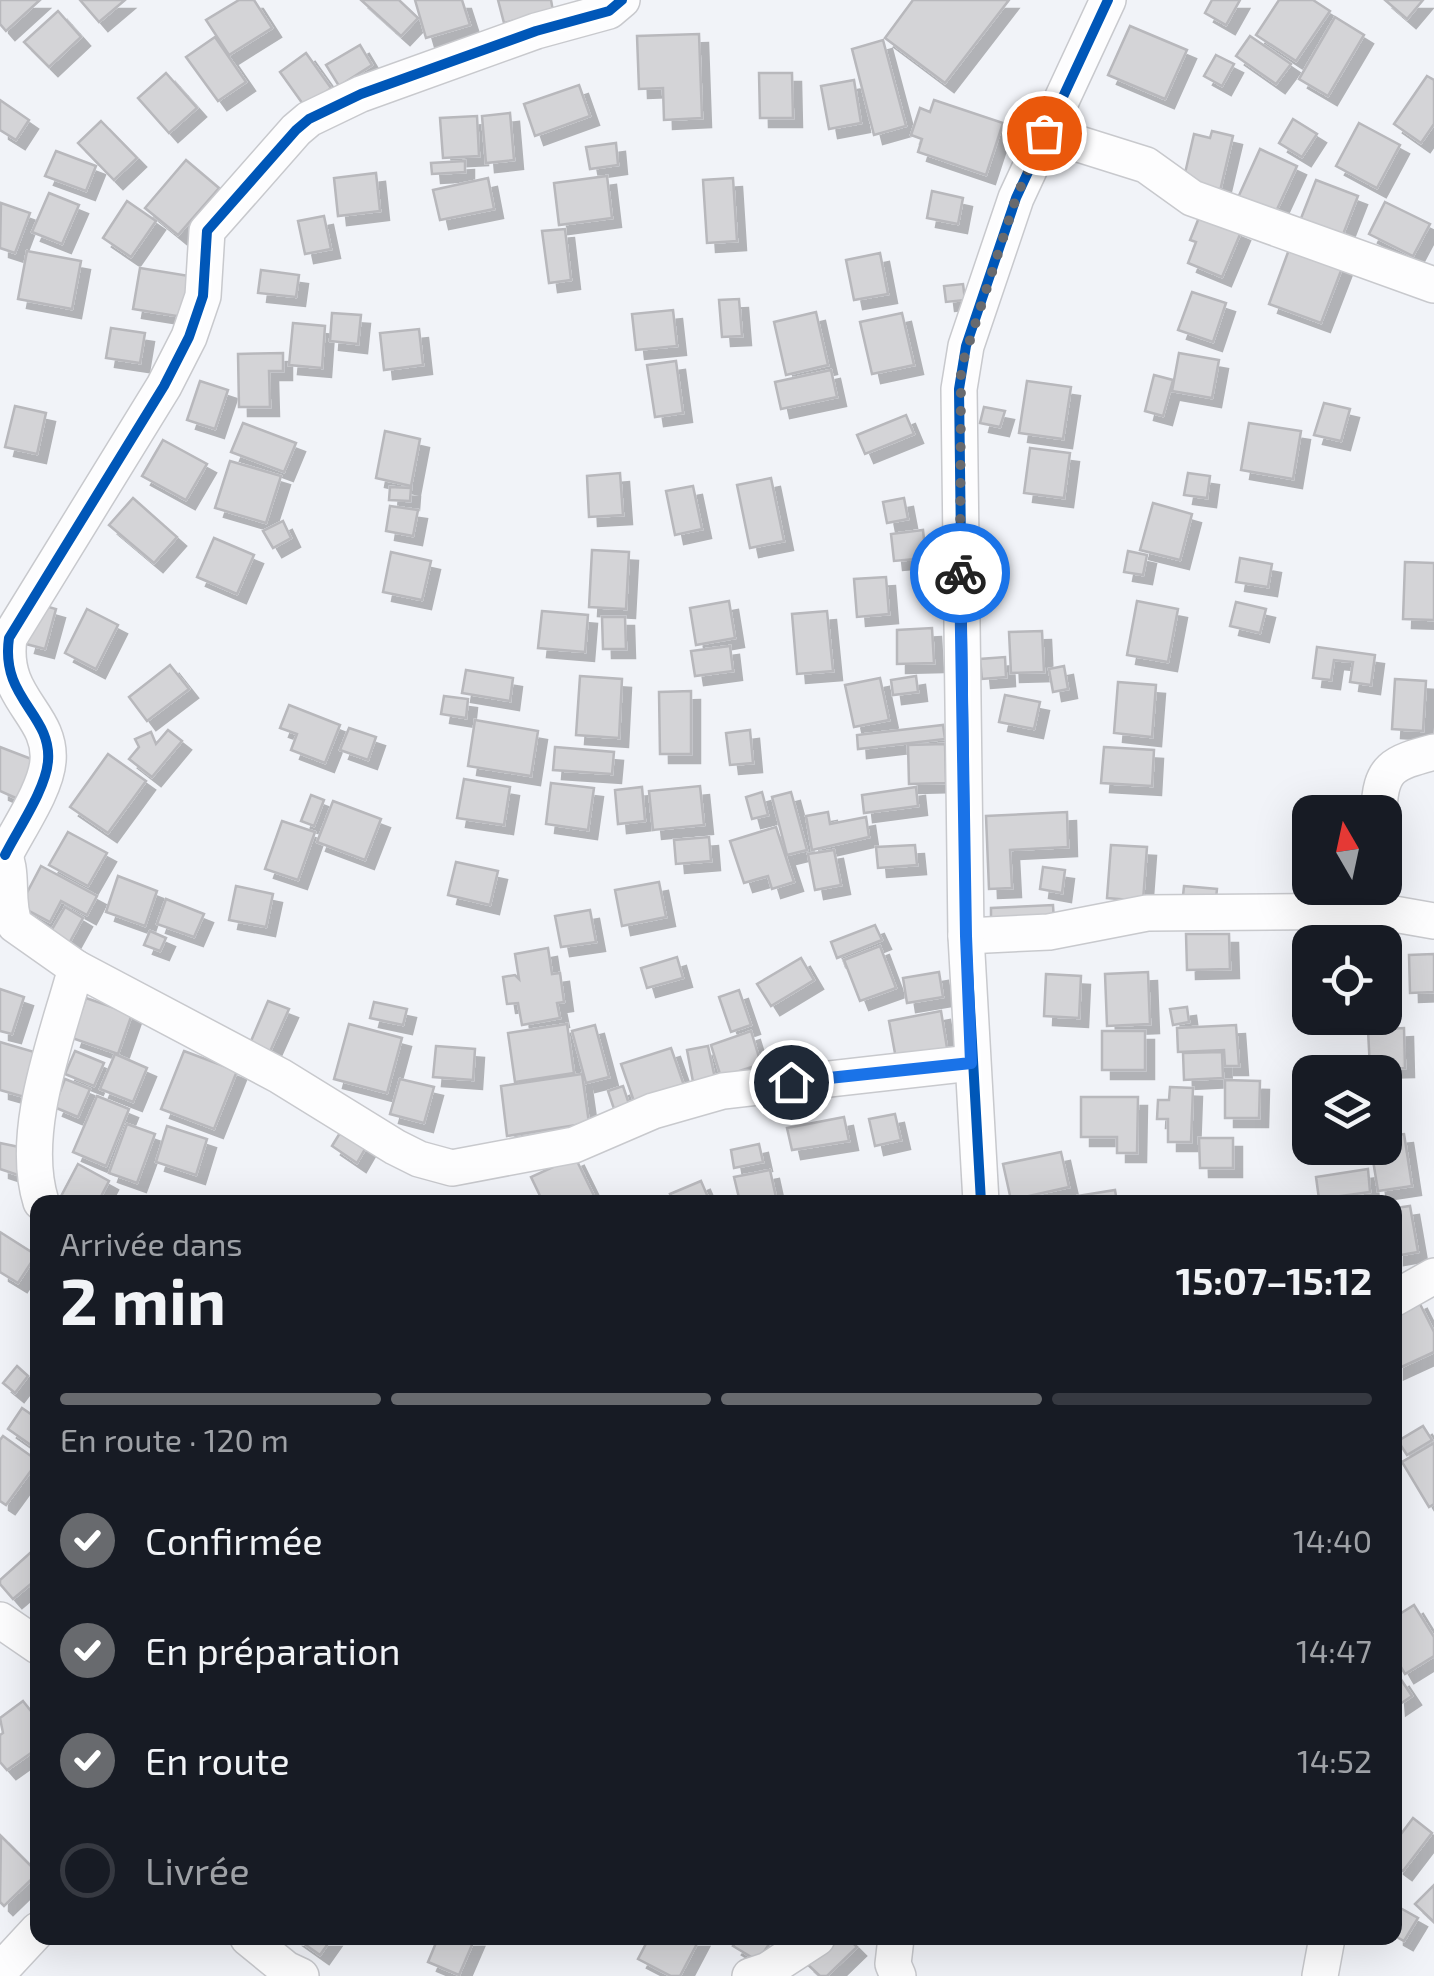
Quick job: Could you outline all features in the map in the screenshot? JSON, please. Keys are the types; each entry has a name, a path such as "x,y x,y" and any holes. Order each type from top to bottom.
{"street":[{"path":"622,0 609,10 395,82 309,119 242,188 207,231 204,296 189,338 164,386 9,638 4,654 8,682 46,742 49,756 46,774 3,851 11,915 15,924 76,968 280,1076 396,1147 419,1159 452,1168 574,1145 653,1111 723,1091 971,1063"},
{"path":"980,1195 966,936 959,389 966,346 1016,198 1108,0"},
{"path":"1044,133 1146,166 1192,198 1434,285"},
{"path":"1381,795 1384,776 1393,766 1434,752"},
{"path":"966,936 1049,932 1148,913 1292,904"},
{"path":"1393,905 1434,921"},
{"path":"41,1195 34,1159 36,1126 76,968"},
{"path":"1402,1294 1434,1276"},
{"path":"0,1620 30,1641"},
{"path":"0,1971 30,1939"},
{"path":"257,1945 301,1976"},
{"path":"750,1976 768,1970 806,1945"},
{"path":"895,1945 894,1964 898,1976"},
{"path":"1320,1976 1326,1945"}],"building":[{"path":"0,0 40,0 6,31 0,24"},
{"path":"80,0 125,0 99,22"},
{"path":"239,0 254,0 272,28 229,55 206,20"},
{"path":"361,0 399,0 418,18 401,36"},
{"path":"415,0 462,0 470,25 426,38"},
{"path":"498,0 551,0 553,11 504,23"},
{"path":"913,0 1009,0 945,83 885,38"},
{"path":"1212,0 1240,0 1226,25 1205,13"},
{"path":"1279,0 1313,0 1330,11 1296,61 1256,35"},
{"path":"1385,0 1423,0 1407,19"},
{"path":"58,11 81,37 49,67 24,42"},
{"path":"1335,17 1364,35 1328,96 1299,79"},
{"path":"1130,26 1187,50 1165,99 1108,75"},
{"path":"699,34 702,118 664,120 663,88 639,89 637,36"},
{"path":"1250,36 1291,64 1276,84 1236,56"},
{"path":"215,37 246,82 218,101 186,57"},
{"path":"883,40 906,126 874,135 852,49"},
{"path":"360,45 372,65 339,86 326,65"},
{"path":"306,53 331,88 305,107 280,72"},
{"path":"1216,55 1234,64 1222,86 1204,76"},
{"path":"166,73 197,108 169,133 138,98"},
{"path":"759,73 792,73 793,118 760,118"},
{"path":"1427,76 1434,80 1434,124 1421,143 1394,124"},
{"path":"854,80 861,123 829,129 821,86"},
{"path":"579,85 590,116 535,136 524,104"},
{"path":"0,100 29,120 16,140 0,130"},
{"path":"934,100 1003,123 986,175 918,152 922,139 911,135 920,108 930,112"},
{"path":"510,113 514,160 486,163 482,116"},
{"path":"477,116 479,156 443,158 440,118"},
{"path":"1293,119 1317,134 1302,157 1279,143"},
{"path":"101,121 137,158 114,180 78,143"},
{"path":"1359,123 1400,145 1377,188 1336,166"},
{"path":"1212,131 1233,136 1220,191 1183,182 1194,134 1210,138"},
{"path":"616,143 618,165 590,169 586,147"},
{"path":"1260,149 1297,166 1273,218 1236,202"},
{"path":"56,151 96,166 86,191 45,176"},
{"path":"186,160 219,188 178,235 145,208"},
{"path":"465,161 465,172 432,174 431,163"},
{"path":"376,173 380,211 338,216 334,178"},
{"path":"607,176 612,218 559,225 554,183"},
{"path":"488,178 494,209 440,220 433,190"},
{"path":"733,178 737,241 707,243 703,180"},
{"path":"1316,180 1358,196 1340,242 1298,226"},
{"path":"932,191 963,198 958,224 927,218"},
{"path":"49,193 79,205 62,244 32,232"},
{"path":"127,201 156,221 131,257 103,238"},
{"path":"1385,202 1430,224 1413,256 1369,234"},
{"path":"1,203 30,213 15,253 0,248"},
{"path":"1200,215 1241,232 1222,277 1188,263 1196,242 1190,240"},
{"path":"324,216 331,249 305,254 298,221"},
{"path":"565,229 571,280 549,283 542,231"},
{"path":"1291,244 1344,263 1321,323 1269,304"},
{"path":"27,251 81,261 72,309 18,299"},
{"path":"880,253 888,294 854,300 846,260"},
{"path":"140,268 189,276 183,317 133,309"},
{"path":"261,270 299,275 296,297 258,293"},
{"path":"963,284 965,300 946,302 944,286"},
{"path":"1192,292 1226,303 1213,342 1178,330"},
{"path":"739,299 742,336 722,337 719,300"},
{"path":"673,310 677,346 636,350 632,314"},
{"path":"816,312 828,365 786,375 774,322"},
{"path":"332,313 361,315 358,344 330,341"},
{"path":"902,313 914,365 872,374 860,322"},
{"path":"293,323 325,326 322,368 289,365"},
{"path":"111,328 145,333 140,363 106,358"},
{"path":"419,329 423,365 384,370 380,333"},
{"path":"283,353 283,371 269,371 270,407 239,407 238,354"},
{"path":"1179,353 1219,360 1212,398 1172,391"},
{"path":"676,361 683,413 655,417 647,365"},
{"path":"831,370 837,397 781,409 775,382"},
{"path":"1154,375 1173,380 1163,416 1145,411"},
{"path":"200,381 228,390 215,429 187,420"},
{"path":"1027,381 1071,387 1063,439 1019,433"},
{"path":"1324,403 1350,409 1341,441 1314,435"},
{"path":"15,406 46,413 37,454 5,447"},
{"path":"984,407 1005,411 1000,427 980,423"},
{"path":"906,415 914,434 865,454 857,435"},
{"path":"243,423 296,443 284,472 231,452"},
{"path":"1249,423 1301,431 1293,479 1241,470"},
{"path":"385,431 420,439 411,486 376,478"},
{"path":"163,440 207,464 186,500 142,476"},
{"path":"1030,448 1070,453 1064,498 1024,493"},
{"path":"230,461 281,476 266,523 215,508"},
{"path":"620,473 623,515 589,517 587,476"},
{"path":"1188,473 1210,476 1207,498 1184,495"},
{"path":"771,478 784,541 750,548 737,485"},
{"path":"693,486 702,529 675,535 666,491"},
{"path":"390,487 411,488 410,501 389,500"},
{"path":"133,498 177,537 154,563 109,525"},
{"path":"904,498 908,519 887,523 883,502"},
{"path":"1153,503 1192,514 1180,560 1140,550"},
{"path":"390,506 418,510 413,536 386,531"},
{"path":"283,521 291,538 273,548 263,531"},
{"path":"923,530 926,558 894,561 891,534"},
{"path":"214,538 254,555 237,594 197,577"},
{"path":"592,550 629,552 626,609 589,607"},
{"path":"1128,551 1147,555 1143,575 1124,572"},
{"path":"391,552 431,561 422,600 383,592"},
{"path":"1240,558 1272,564 1268,587 1236,582"},
{"path":"1405,562 1434,563 1434,620 1403,619"},
{"path":"886,577 889,614 857,617 854,579"},
{"path":"729,601 735,638 696,645 690,608"},
{"path":"1137,601 1178,609 1168,662 1127,655"},
{"path":"1236,602 1266,609 1260,633 1230,626"},
{"path":"38,604 56,609 45,649 26,644"},
{"path":"87,609 118,625 96,669 65,653"},
{"path":"542,611 588,615 585,652 538,648"},
{"path":"827,611 833,671 797,674 792,614"},
{"path":"602,617 625,617 626,649 603,649"},
{"path":"932,628 934,663 897,664 897,630"},
{"path":"1042,631 1044,672 1011,673 1009,632"},
{"path":"730,646 733,671 695,676 691,651"},
{"path":"1317,647 1375,655 1371,685 1350,682 1353,662 1334,660 1331,680 1313,678"},
{"path":"1005,657 1006,677 982,679 980,659"},
{"path":"170,665 189,689 147,721 129,697"},
{"path":"1064,666 1068,689 1053,692 1049,669"},
{"path":"466,670 513,678 510,701 462,693"},
{"path":"580,676 622,679 619,738 576,735"},
{"path":"916,676 918,692 893,695 891,680"},
{"path":"880,678 889,720 854,727 845,685"},
{"path":"1395,679 1426,681 1423,731 1392,729"},
{"path":"1118,682 1156,685 1152,737 1114,733"},
{"path":"691,691 691,754 660,754 659,692"},
{"path":"1005,695 1040,702 1034,729 999,722"},
{"path":"444,696 468,699 466,718 441,714"},
{"path":"289,705 340,725 325,763 291,750 297,734 280,728"},
{"path":"475,720 538,731 531,776 468,766"},
{"path":"943,725 945,739 858,749 857,735"},
{"path":"349,728 376,737 368,760 340,750"},
{"path":"168,730 182,741 152,777 129,759 139,747 135,739 151,732 156,744"},
{"path":"750,730 753,763 730,765 726,733"},
{"path":"945,744 946,783 909,784 908,745"},
{"path":"0,747 34,760 18,799 0,791"},
{"path":"555,747 614,752 612,774 553,770"},
{"path":"1104,747 1154,750 1152,786 1101,783"},
{"path":"108,754 146,781 108,833 70,807"},
{"path":"464,779 510,787 504,825 457,818"},
{"path":"551,783 594,788 588,830 546,824"},
{"path":"700,786 704,825 653,830 649,791"},
{"path":"642,787 645,821 618,824 615,790"},
{"path":"916,787 918,806 864,813 862,795"},
{"path":"762,792 768,815 752,819 746,797"},
{"path":"791,792 807,850 787,855 772,797"},
{"path":"311,795 324,800 314,826 301,821"},
{"path":"333,801 381,819 365,860 317,842"},
{"path":"828,812 830,824 866,817 869,837 812,850 806,816"},
{"path":"1067,812 1068,847 1010,850 1012,888 989,889 986,816"},
{"path":"282,821 315,832 298,880 265,869"},
{"path":"776,827 794,882 772,889 768,876 744,883 730,841"},
{"path":"68,832 107,853 88,886 49,865"},
{"path":"709,837 711,861 676,864 674,840"},
{"path":"915,845 917,865 878,868 876,847"},
{"path":"1111,845 1147,847 1143,901 1107,898"},
{"path":"834,850 841,885 815,890 808,854"},
{"path":"456,862 498,871 490,905 448,895"},
{"path":"41,866 97,896 87,915 61,901 50,922 20,906"},
{"path":"1043,867 1065,870 1062,893 1040,889"},
{"path":"118,876 157,891 145,926 106,912"},
{"path":"659,882 666,917 622,926 615,890"},
{"path":"236,886 273,894 266,927 229,920"},
{"path":"1184,886 1217,889 1215,908 1182,905"},
{"path":"166,899 204,914 194,937 157,924"},
{"path":"1053,905 1054,921 991,925 991,908"},
{"path":"65,907 83,918 67,947 48,936"},
{"path":"590,910 596,942 561,947 555,916"},
{"path":"875,925 882,940 837,958 831,942"},
{"path":"150,931 166,938 160,951 144,945"},
{"path":"1186,934 1229,934 1230,969 1187,970"},
{"path":"880,946 896,988 860,1001 844,960"},
{"path":"548,948 552,974 560,973 564,1002 557,1003 560,1018 522,1025 518,1003 507,1004 503,977 515,975 519,979 515,954"},
{"path":"1434,954 1434,992 1410,993 1409,955"},
{"path":"677,957 683,978 647,988 641,968"},
{"path":"801,958 814,980 771,1006 757,984"},
{"path":"939,972 943,997 907,1003 903,978"},
{"path":"1148,972 1150,1024 1107,1026 1105,974"},
{"path":"1046,974 1081,976 1079,1018 1044,1016"},
{"path":"0,989 24,997 12,1034 0,1031"},
{"path":"739,990 751,1025 731,1032 719,997"},
{"path":"86,998 132,1014 118,1054 72,1038"},
{"path":"268,1001 289,1009 268,1056 248,1048"},
{"path":"374,1002 407,1009 403,1025 370,1018"},
{"path":"1187,1007 1189,1022 1173,1025 1170,1009"},
{"path":"941,1011 948,1054 897,1064 889,1021"},
{"path":"349,1024 402,1038 387,1093 334,1079"},
{"path":"567,1024 574,1073 515,1082 508,1033"},
{"path":"595,1025 609,1077 586,1083 572,1031"},
{"path":"1236,1025 1239,1066 1225,1066 1224,1050 1178,1052 1177,1028"},
{"path":"1402,1028 1405,1068 1402,1055 1369,1055 1368,1035 1402,1035"},
{"path":"751,1031 761,1064 721,1077 711,1045"},
{"path":"1102,1031 1145,1031 1145,1070 1102,1070"},
{"path":"0,1042 41,1054 28,1098 0,1090"},
{"path":"436,1046 475,1049 473,1080 433,1077"},
{"path":"708,1046 716,1083 694,1087 687,1050"},
{"path":"671,1048 687,1094 637,1110 621,1064"},
{"path":"75,1051 104,1063 94,1086 65,1074"},
{"path":"184,1051 237,1071 214,1129 161,1109"},
{"path":"1222,1052 1223,1078 1184,1080 1183,1053"},
{"path":"115,1054 147,1068 133,1102 100,1089"},
{"path":"582,1074 589,1123 507,1136 501,1086"},
{"path":"65,1079 90,1089 78,1117 54,1107"},
{"path":"400,1079 434,1087 424,1123 390,1114"},
{"path":"1225,1080 1260,1081 1259,1118 1225,1118"},
{"path":"623,1086 629,1104 614,1109 608,1091"},
{"path":"1170,1087 1193,1088 1191,1142 1168,1142 1168,1119 1157,1119 1158,1100 1169,1100"},
{"path":"97,1096 129,1109 106,1166 73,1152"},
{"path":"1081,1097 1138,1097 1137,1153 1117,1153 1117,1137 1081,1137"},
{"path":"895,1114 901,1140 875,1146 869,1119"},
{"path":"844,1117 849,1141 792,1150 787,1128"},
{"path":"127,1124 155,1134 137,1183 109,1173"},
{"path":"167,1126 207,1139 196,1175 156,1162"},
{"path":"343,1128 368,1144 357,1163 332,1146"},
{"path":"1402,1134 1412,1186 1378,1191 1374,1165 1402,1165"},
{"path":"1199,1138 1233,1138 1233,1168 1200,1168"},
{"path":"0,1143 24,1148 18,1175 0,1169"},
{"path":"759,1144 763,1162 734,1168 731,1150"},
{"path":"1061,1152 1069,1187 1033,1195 1010,1195 1003,1164"},
{"path":"575,1157 594,1195 540,1195 531,1177"},
{"path":"78,1164 109,1181 102,1195 62,1195"},
{"path":"1368,1169 1370,1192 1318,1195 1316,1177"},
{"path":"770,1170 775,1195 738,1195 734,1177"},
{"path":"701,1181 707,1195 670,1195"},
{"path":"1115,1190 1116,1195 1084,1195"},
{"path":"1410,1206 1418,1252 1402,1255 1402,1207"},
{"path":"0,1232 30,1251 30,1264 18,1283 0,1272"},
{"path":"1418,1300 1434,1332 1434,1352 1402,1367 1402,1308"},
{"path":"17,1366 28,1376 15,1393 3,1383"},
{"path":"22,1408 30,1414 30,1444 8,1429"},
{"path":"1423,1426 1432,1440 1407,1455 1402,1439"},
{"path":"3,1436 30,1455 30,1472 6,1505 0,1501"},
{"path":"1434,1443 1434,1504 1429,1507 1402,1462"},
{"path":"30,1553 30,1585 13,1599 0,1580"},
{"path":"1414,1605 1434,1637 1434,1656 1405,1674 1402,1669 1402,1613"},
{"path":"1402,1681 1412,1696 1402,1703"},
{"path":"23,1701 30,1710 30,1754 7,1770 0,1762 0,1718"},
{"path":"1413,1818 1432,1833 1403,1871 1402,1870 1402,1833"},
{"path":"1,1836 30,1865 30,1881 4,1906 0,1902"},
{"path":"1434,1885 1434,1922 1415,1904"},
{"path":"1402,1909 1418,1918 1402,1940"},
{"path":"306,1945 327,1945 320,1955"},
{"path":"435,1945 472,1945 459,1975 428,1962"},
{"path":"645,1945 696,1945 680,1976 671,1976 638,1959"},
{"path":"734,1945 768,1945 758,1961"},
{"path":"824,1945 857,1947 827,1976 820,1976 806,1963"}],"cycle path":[{"path":"5,855 37,796 48,761 42,731 12,676 9,638 164,386 189,337 203,296 207,231 309,119 361,94 536,31 609,11 622,0"},
{"path":"981,1195 966,936 959,389 966,346 1016,198 1108,0"}],"way so far":[{"path":"960,573 961,368 1016,198 1044,133"}],"route":[{"path":"791,1082 971,1063 960,573"}]}
